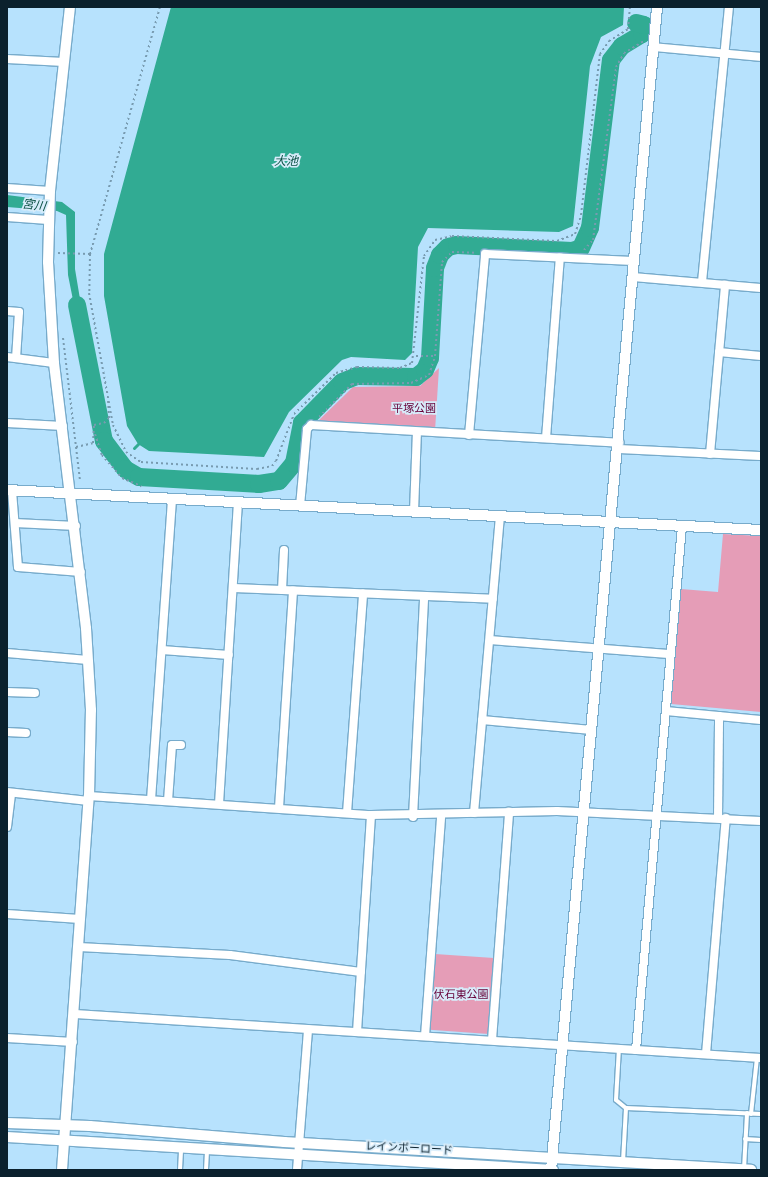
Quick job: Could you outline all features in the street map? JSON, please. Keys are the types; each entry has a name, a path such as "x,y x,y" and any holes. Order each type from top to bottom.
{"street":[{"path":"62,1170 66,1141 89,799 88,660 73,494 54,362 48,218 70,7"},
{"path":"552,1170 612,523 656,7"},
{"path":"702,282 729,7"},
{"path":"653,42 725,54 761,57"},
{"path":"7,59 64,62"},
{"path":"7,188 50,194"},
{"path":"7,217 48,218"},
{"path":"469,435 485,254 634,261"},
{"path":"546,438 560,258"},
{"path":"633,277 761,288"},
{"path":"710,454 725,285"},
{"path":"7,311 19,312 16,358"},
{"path":"719,352 761,356"},
{"path":"7,357 54,362"},
{"path":"7,423 63,426"},
{"path":"300,506 307,429 311,426 546,438 710,454 761,456"},
{"path":"414,512 417,432"},
{"path":"81,572 18,567 15,522 9,491 761,530"},
{"path":"151,800 172,500"},
{"path":"219,804 234,588 238,503"},
{"path":"474,813 500,517"},
{"path":"15,522 76,526"},
{"path":"636,1050 655,815 666,711 668,654 682,526"},
{"path":"282,590 284,550"},
{"path":"234,588 493,599"},
{"path":"279,808 293,590"},
{"path":"347,814 363,594"},
{"path":"413,817 424,597"},
{"path":"490,640 668,654"},
{"path":"162,650 229,655"},
{"path":"7,653 88,660"},
{"path":"7,692 35,693"},
{"path":"666,711 761,720"},
{"path":"706,1054 722,818 720,716"},
{"path":"482,720 592,730"},
{"path":"7,732 26,733"},
{"path":"168,801 172,745 180,746"},
{"path":"7,827 9,793 89,799 151,800 219,804 347,814 413,817 474,813 584,812 761,821"},
{"path":"492,1040 509,812"},
{"path":"357,1032 371,815"},
{"path":"425,1036 441,816"},
{"path":"7,914 80,919"},
{"path":"79,947 230,955 361,972"},
{"path":"75,1014 759,1058"},
{"path":"297,1170 308,1029"},
{"path":"7,1038 73,1042"},
{"name":"レインボーロード","path":"7,1124 67,1125 299,1142 553,1156 751,1170"},
{"name":"レインボーロード","path":"7,1137 181,1149 552,1170"}],"lane":[{"path":"619,1048 616,1100 626,1108 761,1114"},
{"path":"744,1170 745,1139 759,1058"},
{"path":"623,1161 626,1108"},
{"path":"745,1139 761,1140"},
{"path":"180,1170 181,1149"},
{"path":"206,1170 207,1150"}],"path":[{"path":"160,7 90,254 89,293 108,397 120,444 141,462 265,469 276,460 294,414 336,373 357,367 400,368 412,363 416,356 424,256 435,240 452,236 558,241 575,234 581,215 600,54 609,41 628,29 630,7"},
{"path":"578,258 593,240 614,79 624,53 653,42"},
{"path":"58,246 58,260"},
{"path":"311,426 347,386 356,383 418,382 429,375 435,356 444,258 452,252 485,254"},
{"path":"58,253 90,254"},
{"path":"63,335 80,481"},
{"path":"416,356 435,356"},
{"path":"108,397 109,418 104,423 94,425 95,434 102,455 122,478 144,487"},
{"path":"76,447 93,443 95,434"}],"green space":[{"name":"平塚公園","path":"439,368 435,431 315,424 353,387 420,386"},
{"path":"723,534 761,536 761,712 671,704 681,589 718,592"},
{"name":"伏石東公園","path":"435,954 494,958 489,1034 430,1030"}],"water":[{"name":"大池","path":"171,7 624,7 623,25 601,37 590,66 573,226 559,232 428,228 418,247 412,353 405,360 351,357 342,360 289,412 264,457 149,451 138,444 127,426 104,296 104,254"},
{"name":"宮川","path":"7,195 62,202 75,212 75,269 85,329 79,330 68,275 66,215 57,211 7,207"}],"waterway":[{"path":"77,305 104,441 125,469 139,477 259,484 279,481 294,463 302,423 342,382 357,376 416,377 425,370 430,358 435,268 440,255 448,247 457,245 572,251 581,248 590,228 611,60 622,46 642,34 644,25 636,23"},
{"path":"134,448 138,444"},
{"path":"119,461 123,458"}]}
